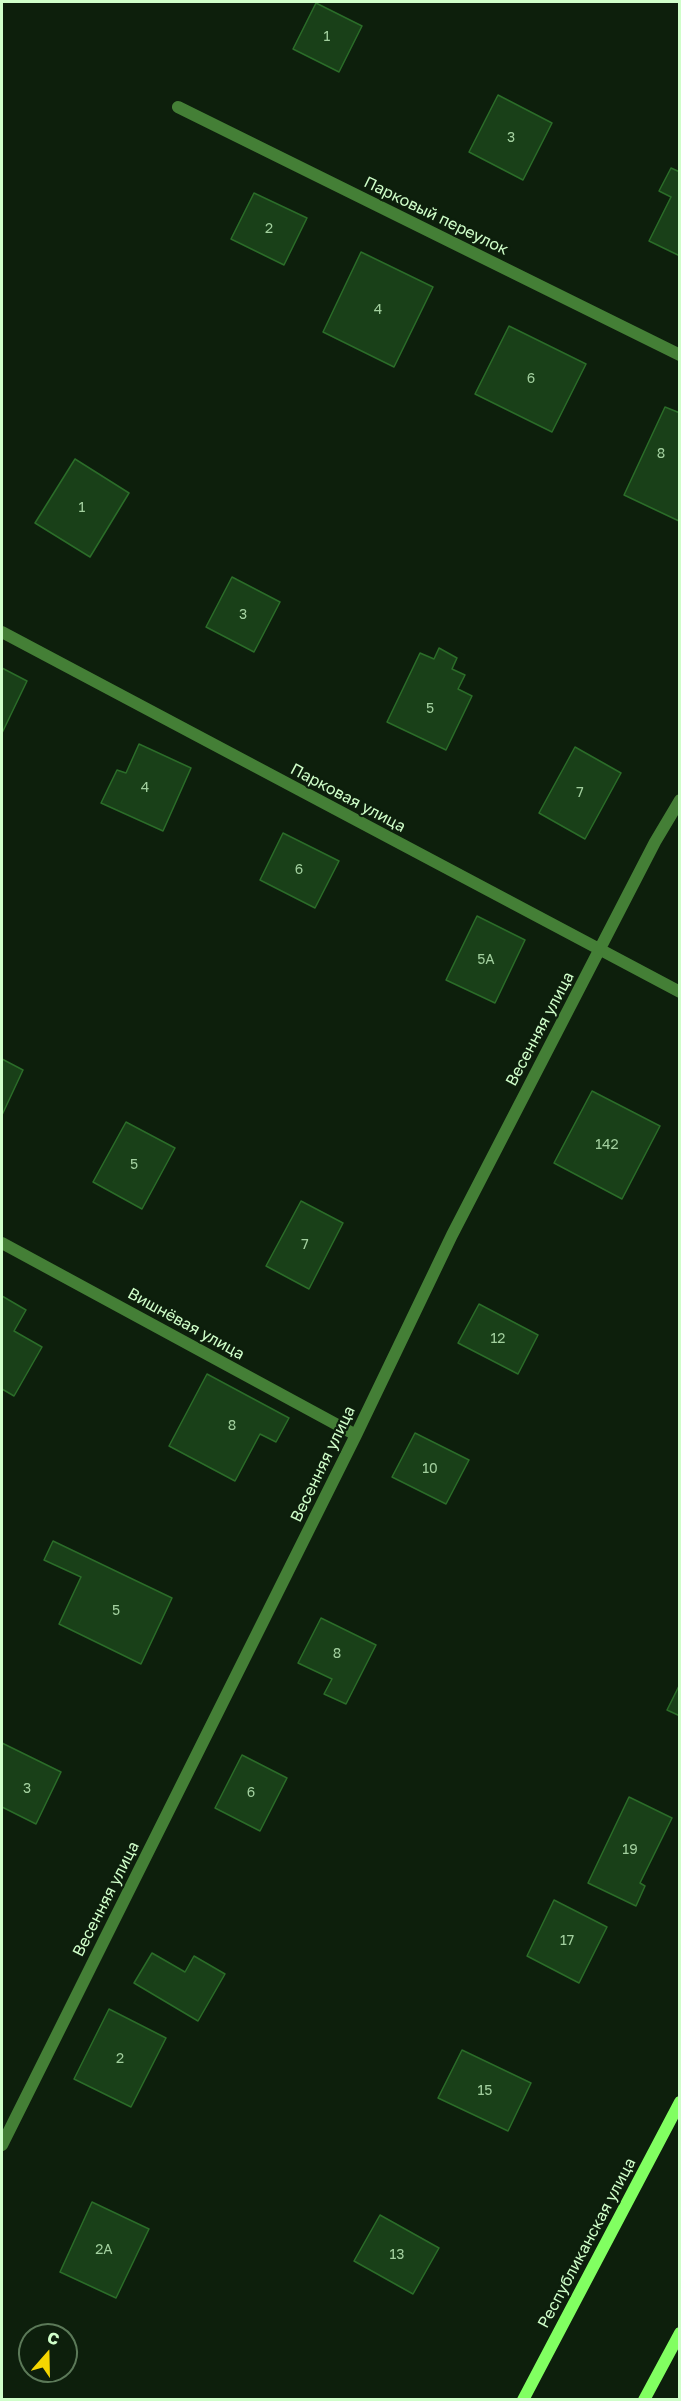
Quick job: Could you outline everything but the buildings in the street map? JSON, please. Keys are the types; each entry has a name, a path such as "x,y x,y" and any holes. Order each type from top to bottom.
{"street":[{"name":"Парковый переулок","path":"178,107 680,355"},
{"name":"Парковая улица","path":"2,632 680,992"},
{"name":"Весенняя улица","path":"2,2145 356,1435 452,1235 655,842 680,800"},
{"name":"Вишнёвая улица","path":"2,1243 356,1435"},
{"name":"Республиканская улица","path":"523,2400 680,2102"},
{"path":"644,2400 680,2333"}]}
